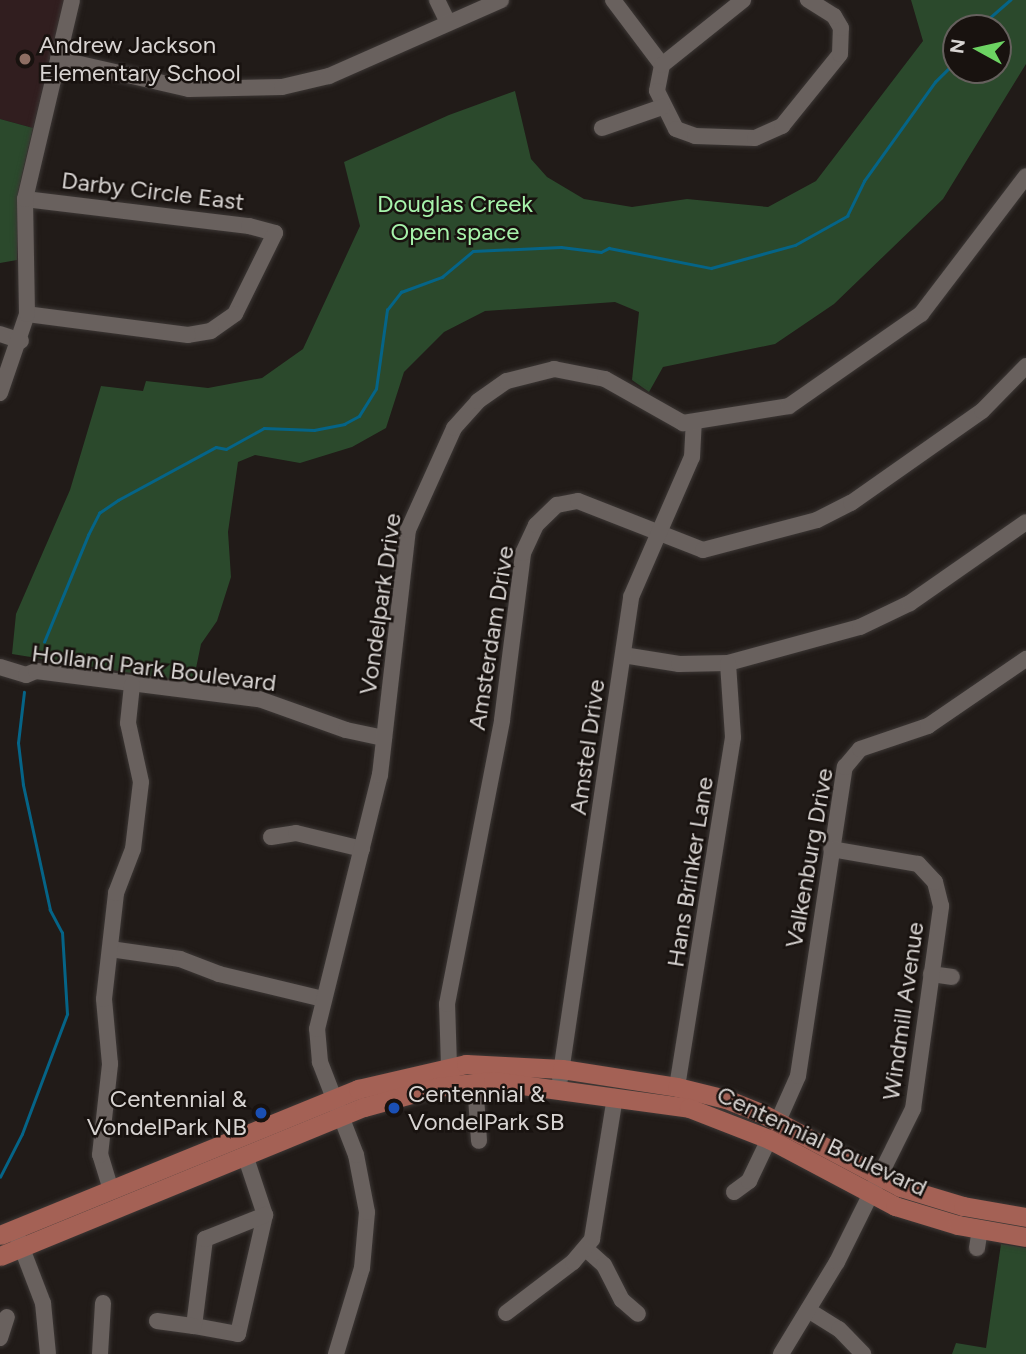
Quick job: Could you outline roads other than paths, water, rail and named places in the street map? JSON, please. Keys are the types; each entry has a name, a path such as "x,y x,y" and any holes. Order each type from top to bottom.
{"main road":[{"name":"Centennial Boulevard","path":"11,1236 245,1155 383,1081 449,1066 492,1064 560,1079 615,1097 689,1108 773,1130"},
{"name":"Centennial Boulevard","path":"0,1256 11,1236 111,1190 337,1107 475,1082 560,1079 677,1087 726,1099 773,1130 874,1187 978,1239 1026,1237"},
{"name":"Centennial Boulevard","path":"874,1187 1026,1217"}],"street":[{"path":"0,393 21,341 27,314 25,199 72,0"},
{"path":"438,0 448,23"},
{"path":"58,60 189,89 252,91 329,76 501,0"},
{"path":"613,0 662,65"},
{"path":"743,0 662,65 656,84 662,107 676,129 695,136 755,138 782,126 840,54 841,28 834,16 808,0"},
{"path":"602,128 662,107"},
{"name":"Vondelpark Drive","path":"336,1354 362,1268 367,1225 360,1169 316,1040 323,999 362,849 384,738 408,530 446,441 464,414 507,382 554,369 605,379 671,419 694,423 789,406 915,318 1026,176"},
{"name":"Darby Circle East","path":"25,199 249,226 275,233 235,314 211,331 188,335 27,314"},
{"path":"0,334 21,341"},
{"name":"Amsterdam Drive","path":"449,1066 447,1004 500,731 523,552 536,525 567,502 590,503 693,548 713,548 834,512 982,411 1026,366"},
{"name":"Amstel Drive","path":"560,1079 635,582 692,457 694,423"},
{"path":"623,655 679,664 728,663 860,627 897,610 1026,522"},
{"name":"Valkenburg Drive","path":"734,1192 749,1181 798,1076 841,778 851,758 869,745 934,723 1026,659"},
{"name":"Hans Brinker Lane","path":"677,1087 733,737 728,663"},
{"name":"Holland Park Boulevard","path":"2,667 26,675 36,671 259,699 346,730 384,738"},
{"path":"111,1190 100,1155 110,1064 104,1011 116,893 133,849 141,782 128,723 132,685"},
{"path":"271,837 296,833 362,849"},
{"name":"Windmill Avenue","path":"781,1354 808,1310 913,1109 941,906 928,871 907,860 831,849"},
{"path":"110,949 180,959 219,974 323,999"},
{"path":"931,974 952,977"},
{"path":"475,1082 480,1141"},
{"path":"506,1313 586,1249 594,1230 615,1097"},
{"path":"157,1321 238,1334 265,1214 245,1155"},
{"path":"194,1326 205,1239 265,1214"},
{"path":"11,1236 43,1303 48,1354"},
{"path":"586,1249 604,1265 622,1300 638,1314"},
{"path":"100,1354 103,1303"},
{"path":"808,1310 839,1329 863,1354"},
{"path":"0,1338 7,1317"}],"waterway":[{"path":"994,14 1010,0"},
{"path":"44,642 99,513 216,447 226,449 264,428 314,430 344,424 359,416 376,389 387,310 401,292 442,277 473,251 561,247 601,252 609,248 711,268 795,245 847,216 864,181 942,75"},
{"path":"0,1177 22,1134 67,1014 62,933 50,910 23,785 18,743 24,692"}],"place":[{"name":"Andrew Jackson Elementary School","path":"25,59"},
{"name":"Centennial & VondelPark SB","path":"394,1108"},
{"name":"Centennial & VondelPark NB","path":"261,1113"}],"park label":[{"name":"Douglas Creek Open space","path":"455,218"}]}
